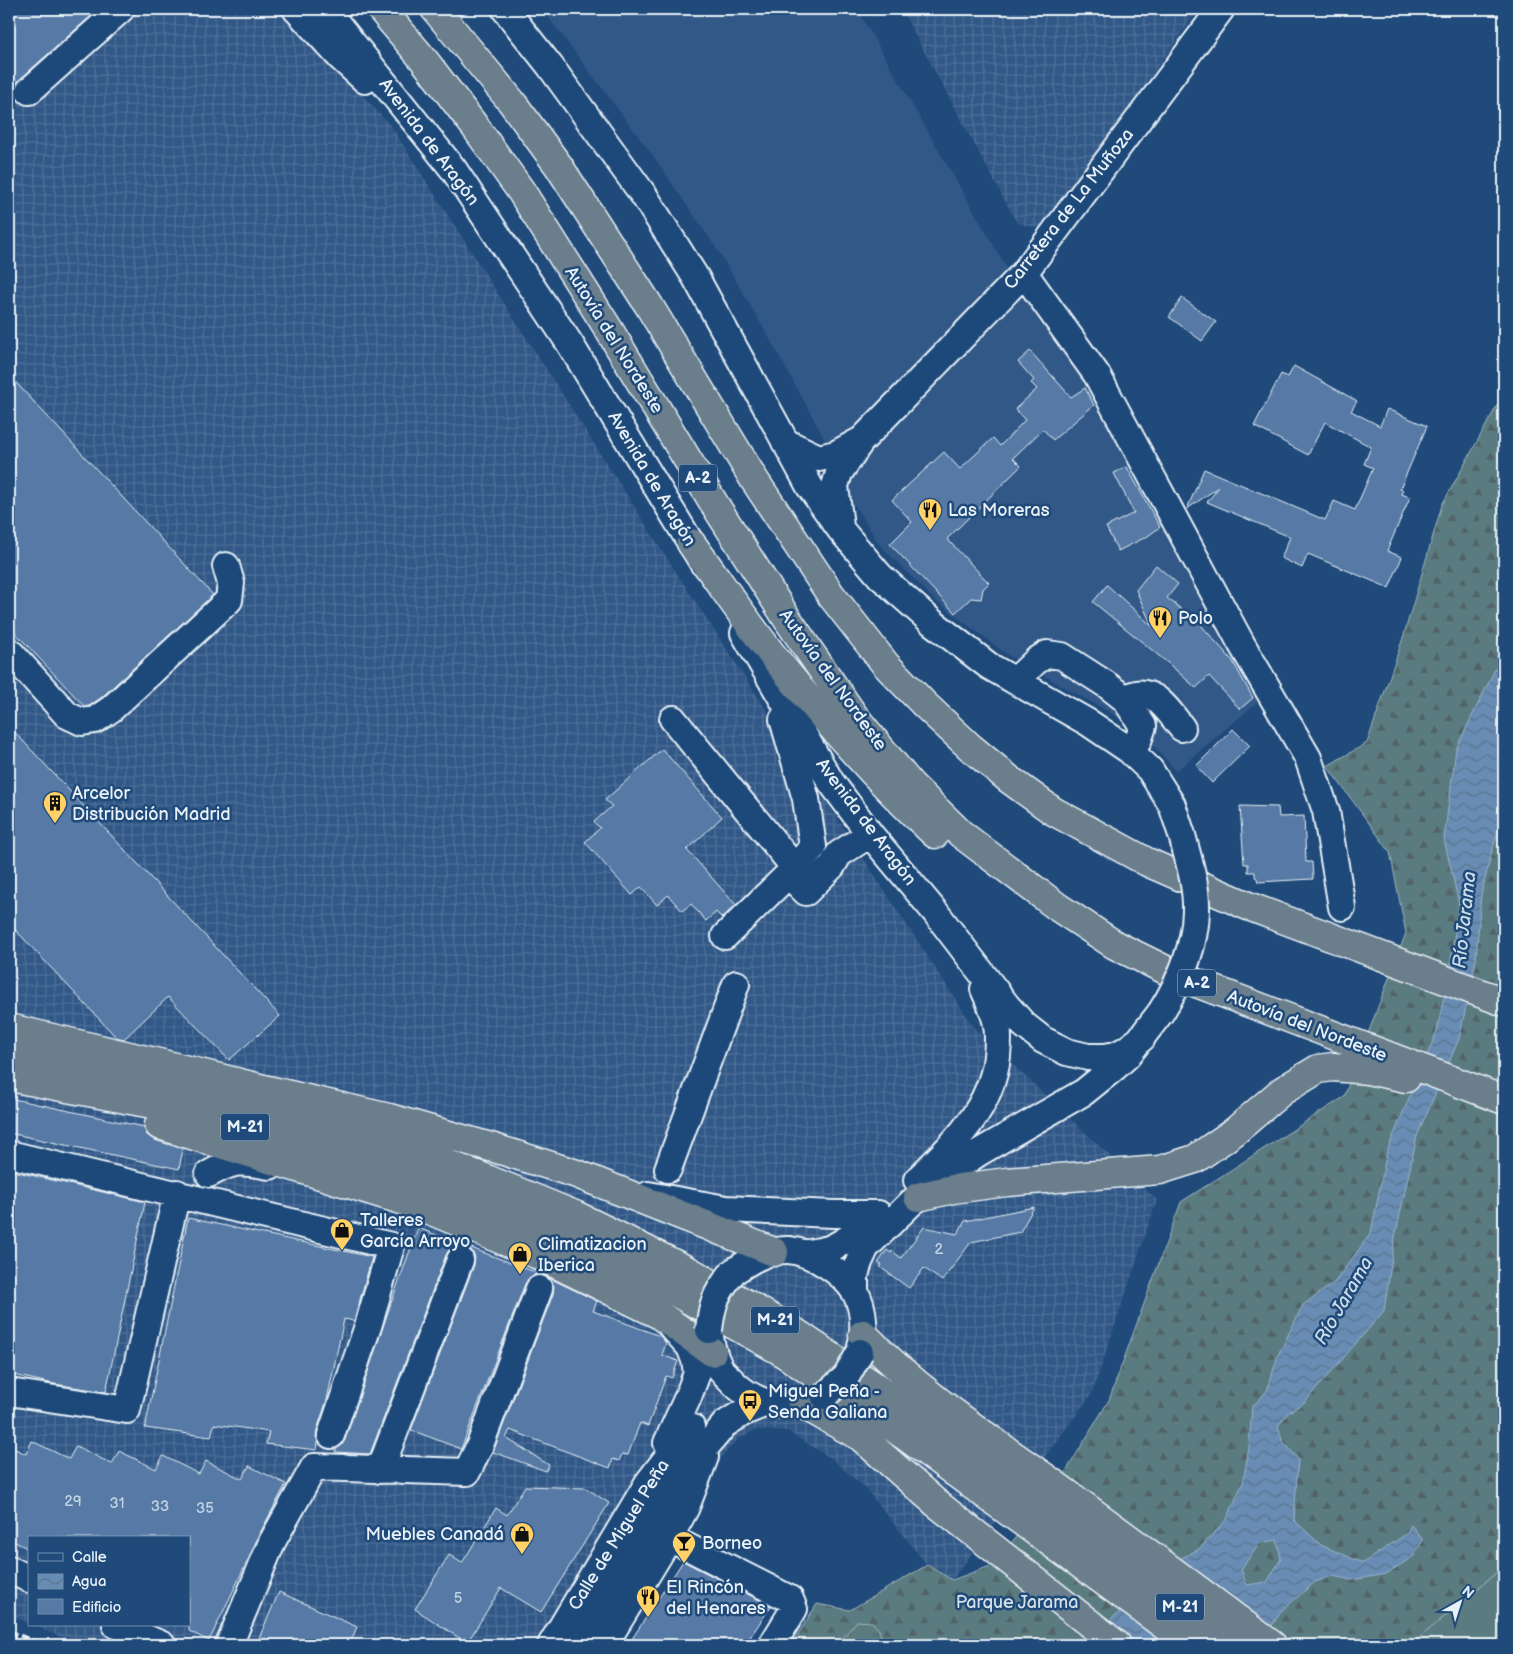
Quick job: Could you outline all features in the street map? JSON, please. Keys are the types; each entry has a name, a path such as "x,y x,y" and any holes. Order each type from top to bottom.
{"highway":[{"name":"Autovía del Nordeste","path":"381,9 430,67 521,191 606,325 715,506 788,620 854,716 910,784 961,834 1059,908 1115,946 1178,976 1493,1096"},
{"name":"A-2","path":"435,9 511,101 558,165 648,304 755,481 830,595 886,665 970,747 1010,780 1053,811 1147,862 1248,906 1504,1002"},
{"path":"691,543 773,656 866,766 902,803 952,849 986,876 1059,908"},
{"path":"9,1028 389,1118 494,1148 628,1191 774,1252"},
{"name":"M-21","path":"9,1048 164,1084 382,1140 575,1214 689,1271 792,1330 917,1415 1231,1645"},
{"path":"918,1197 953,1188 1160,1170 1194,1159 1234,1132 1282,1091 1318,1069 1333,1066 1368,1070 1493,1096"},
{"name":"M-21","path":"9,1077 152,1104 254,1130 365,1162 474,1201 567,1238 677,1293 779,1350 905,1436 1127,1568 1192,1645"},
{"path":"9,1082 194,1134 417,1205 527,1250 658,1314 714,1350"},
{"path":"862,1343 879,1350 1127,1568 1272,1645"},
{"path":"813,1400 861,1437 936,1503 1117,1645"}],"street":[{"path":"29,91 121,9"},
{"path":"296,9 359,75 409,114"},
{"name":"Avenida de Aragón","path":"325,9 454,170 570,344 691,543 831,782 870,834 936,913 1024,1026 1043,1040 1068,1052 1088,1057 1105,1057 1116,1054 1126,1050 1142,1038"},
{"path":"505,9 550,66 645,197 696,278 810,488 840,529 880,576 933,623 990,666 1089,723 1129,750 1150,770 1172,805 1192,872 1196,910 1190,950 1184,969 1174,992 1162,1012 1128,1056 1116,1068 1084,1092 978,1153 950,1172 918,1197 866,1247 858,1262 855,1275 855,1292 861,1310 862,1343 846,1377 813,1400 779,1406 766,1403 740,1390 714,1350"},
{"name":"Carretera de La Muñoza","path":"840,529 835,486 839,474 861,441 1024,273 1221,9"},
{"path":"1024,273 1097,374 1241,643 1308,758 1326,811 1342,907"},
{"name":"Carretera de La Muñoza","path":"785,442 819,458 836,454 861,441"},
{"path":"9,651 67,714 82,722 95,720 111,709 228,600 231,583 226,566"},
{"path":"1015,681 1036,661 1047,654 1062,656 1108,685 1125,699 1143,726 1138,741 1129,750"},
{"path":"725,936 792,872 813,847 806,799 773,682"},
{"path":"1125,699 1132,694 1150,694 1164,706 1182,728"},
{"path":"673,719 806,892 832,866 839,854 870,834"},
{"name":"Avenida de Aragón","path":"805,1254 828,1249 852,1236 903,1192 950,1147 977,1113 991,1086 996,1070 997,1025 990,1003 969,956"},
{"path":"628,1191 657,1182 668,1169 736,984"},
{"path":"194,1134 203,1153 208,1174 202,1199"},
{"path":"9,1154 202,1199 390,1246 369,1323 331,1435"},
{"path":"208,1174 227,1164 241,1161 313,1173"},
{"path":"668,1169 675,1189 693,1203"},
{"path":"628,1191 726,1209 878,1214"},
{"path":"9,1392 127,1410 177,1193"},
{"path":"658,1487 701,1433 714,1350 711,1308 720,1289 733,1272 752,1259 788,1250 805,1254 828,1266 855,1292"},
{"path":"380,1470 460,1260"},
{"path":"229,1645 272,1542 314,1467 466,1472 480,1445 539,1289"},
{"path":"578,1645 658,1487 697,1373 690,1347 678,1332 658,1314"},
{"path":"701,1433 725,1424 744,1412 766,1403"},
{"name":"Calle de Miguel Peña","path":"604,1645 686,1507 701,1433"},
{"name":"Calle de Miguel Peña","path":"551,1645 658,1487"},
{"path":"668,1540 682,1544 790,1598 794,1609 772,1645"},
{"path":"9,1569 28,1578"},
{"path":"118,1626 162,1645"}],"shaded area":[{"path":"9,9 282,9 391,126 665,555 975,1029 1157,1200 1092,1394 952,1580 927,1565 865,1488 832,1459 787,1431 755,1430 736,1441 723,1455 614,1645 79,1645 35,1626 190,1626 190,1536 28,1536 28,1623 9,1615"},
{"path":"542,9 857,9 1008,270 1044,316 1097,404 1164,533 1260,700 1176,771 1142,733 1109,712 1009,656 936,601 878,543 843,486 822,434 720,254 654,157"},
{"path":"901,9 1199,9 1042,229 1017,223"}],"green space":[{"path":"1483,9 1504,9 1504,19"},
{"name":"Parque Jarama","path":"1504,393 1504,1566 1411,1645 1177,1645 1112,1619 1092,1645 791,1645 817,1604 850,1610 927,1565 952,1580 993,1565 1065,1473 1109,1400 1181,1202 1344,1097 1406,933 1390,852 1327,766 1367,743 1403,638 1442,505"},
{"path":"1504,1566 1504,1645 1411,1645"},
{"path":"857,1621 872,1622 879,1630 883,1642 881,1645 837,1645"}],"water":[{"name":"Río Jarama","path":"1504,651 1504,812 1481,895 1476,960 1459,1039 1417,1136 1395,1237 1384,1311 1305,1402 1288,1413 1278,1426 1282,1440 1298,1459 1294,1520 1321,1545 1363,1563 1406,1534 1411,1525 1423,1540 1414,1556 1386,1574 1352,1580 1332,1576 1315,1582 1280,1612 1270,1629 1280,1645 1092,1645 1112,1618 1162,1582 1172,1563 1199,1549 1227,1519 1243,1482 1249,1448 1252,1407 1267,1391 1278,1355 1303,1305 1334,1283 1371,1233 1387,1151 1437,1031 1450,967 1459,904 1444,839 1456,749","holes":["1277,1540 1281,1559 1267,1582 1247,1585 1241,1569 1260,1543"]}],"building":[{"path":"9,9 99,9 19,80 15,90 9,95"},
{"path":"1182,298 1216,322 1202,341 1169,317"},
{"name":"Las Moreras","path":"1030,351 1071,397 1085,388 1094,405 1053,440 1043,429 1013,458 1021,466 947,539 989,583 983,589 981,599 971,598 955,613 890,544 912,522 892,500 944,452 960,469 993,438 1000,446 1025,420 1015,409 1037,389 1031,383 1034,380 1018,362"},
{"path":"1294,366 1357,401 1351,411 1380,426 1387,409 1427,426 1400,489 1403,490 1401,494 1410,497 1387,551 1402,557 1389,588 1308,554 1302,568 1281,558 1290,537 1207,502 1219,487 1187,509 1204,469 1325,520 1334,501 1355,510 1373,468 1364,464 1371,447 1325,422 1308,455 1254,426 1281,374 1288,377"},
{"path":"9,375 213,595 102,697 89,706 84,706 9,626"},
{"path":"1127,467 1160,527 1148,536 1118,551 1106,527 1134,513 1114,473"},
{"name":"Polo","path":"1156,565 1178,584 1167,598 1200,624 1232,660 1253,698 1240,709 1209,676 1196,688 1093,602 1107,585 1152,626 1136,590"},
{"name":"Arcelor Distribución Madrid","path":"9,726 280,1016 229,1060 168,997 124,1039 116,1037 9,923"},
{"path":"1233,729 1250,746 1212,783 1196,766"},
{"path":"662,749 722,817 687,850 736,905 722,918 716,912 706,921 691,904 682,911 668,895 657,905 641,887 632,895 585,842 600,828 594,822 612,806 605,800"},
{"path":"1240,806 1278,807 1279,817 1304,816 1306,862 1312,862 1313,879 1258,882 1255,872 1248,872 1248,864 1244,864"},
{"path":"9,1098 144,1127 147,1135 154,1140 183,1149 179,1169 9,1133"},
{"path":"9,1170 145,1202 106,1392 54,1384 9,1374"},
{"path":"1034,1207 1020,1232 971,1242 942,1281 924,1268 909,1288 880,1267 882,1265 878,1263 887,1250 891,1253 892,1251 901,1258 924,1227 957,1234 965,1221"},
{"path":"188,1218 372,1257 354,1321 344,1319 327,1400 317,1430 317,1450 266,1444 269,1432 214,1424 211,1437 145,1428"},
{"path":"418,1228 466,1246 457,1245 450,1249 446,1255 370,1454 335,1452 345,1440"},
{"path":"466,1246 543,1275 536,1274 530,1277 525,1284 461,1449 411,1430 474,1265 475,1257"},
{"path":"547,1277 597,1301 593,1311 660,1336 666,1343 662,1355 678,1361 672,1378 666,1376 648,1426 640,1423 628,1455 622,1454 619,1461 613,1459 610,1468 510,1430 506,1438 549,1465 546,1471 493,1452 553,1294 554,1286"},
{"path":"32,1441 69,1459 76,1446 112,1464 119,1451 156,1469 163,1456 199,1474 206,1461 242,1479 249,1466 286,1484 259,1535 209,1641 189,1631 190,1536 28,1536 28,1548 9,1539 9,1446 26,1454"},
{"name":"Muebles Canadá","path":"525,1486 586,1488 609,1503 541,1612 501,1588 467,1643 415,1609 449,1555 462,1563 496,1508 507,1515"},
{"path":"683,1561 771,1606 745,1645 628,1645"},
{"path":"279,1592 357,1627 349,1645 256,1645"}],"railway":[{"path":"9,1631 43,1645"}],"place":[{"name":"Las Moreras","path":"930,531"},
{"name":"Polo","path":"1160,639"},
{"name":"Arcelor Distribución Madrid","path":"55,824"},
{"name":"Talleres García Arroyo","path":"342,1251"},
{"name":"Climatizacion Iberica","path":"520,1275"},
{"name":"Miguel Peña - Senda Galiana","path":"750,1422"},
{"name":"Muebles Canadá","path":"522,1555"},
{"name":"Borneo","path":"684,1564"},
{"name":"El Rincón del Henares","path":"648,1618"}]}
